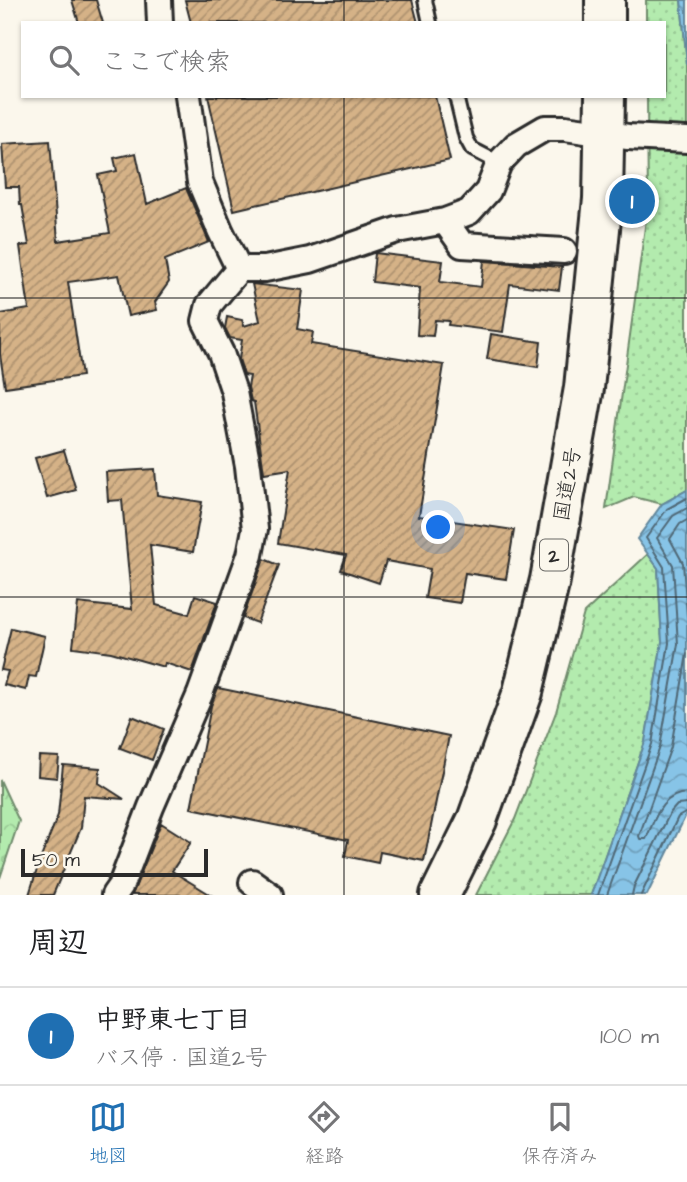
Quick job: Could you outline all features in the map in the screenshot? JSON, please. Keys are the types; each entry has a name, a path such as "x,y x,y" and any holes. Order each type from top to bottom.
{"highway":[{"path":"605,0 605,21"},
{"name":"国道2号","path":"440,895 477,820 523,692 550,580 584,388 603,199 617,136 606,98"}],"street":[{"path":"159,0 160,21"},
{"path":"188,98 200,182 219,230 239,269"},
{"path":"239,269 265,269 310,260 397,230 469,212 488,191 499,163 516,145 545,128 687,140"},
{"path":"445,220 462,245 564,251"},
{"path":"114,895 121,885 200,694 250,555 255,529 248,466 234,392 221,353 205,321 209,305 239,269"}],"lane":[{"path":"425,0 430,21"},
{"path":"456,98 466,138 472,149 499,163"}],"green space":[{"path":"646,0 681,0 687,65 687,490 662,504 634,497 606,509 648,205 647,98 666,98 666,21 646,21"},
{"path":"648,554 658,568 662,642 645,742 591,895 476,895 515,819 556,712 584,613"},
{"path":"0,780 19,821 0,878"}],"water":[{"path":"681,0 687,0 687,64"},
{"path":"687,490 687,813 647,895 591,895 645,742 662,642 658,568 637,539 662,504"}],"building":[{"path":"72,0 96,0 102,21 78,21"},
{"path":"185,0 412,0 417,21 190,21"},
{"path":"208,98 435,98 450,160 234,210"},
{"path":"50,141 58,241 110,233 98,175 117,171 114,158 136,153 147,204 186,188 209,242 165,260 169,282 155,302 157,310 128,316 119,275 68,282 82,376 5,387 0,355 0,314 29,309 20,246 29,245 19,187 5,187 2,144"},
{"path":"375,253 443,261 440,282 481,287 484,261 562,267 559,290 510,284 503,332 448,325 449,321 435,320 433,336 417,335 420,288 372,282"},
{"path":"252,284 303,290 297,329 313,332 311,344 444,365 419,516 514,530 506,579 465,573 460,603 425,598 430,569 386,561 379,583 341,570 346,555 278,543 290,469 264,473 254,402 251,401 248,387 250,376 244,375 239,359 242,340 230,338 225,328 227,317 242,320 244,326 260,321"},
{"path":"491,334 541,342 538,367 487,359"},
{"path":"64,450 76,490 47,498 35,458"},
{"path":"155,469 157,495 202,502 193,552 150,545 156,605 189,614 195,595 217,602 192,672 165,663 164,667 111,652 73,647 78,603 132,609 122,500 108,501 106,472"},
{"path":"264,559 279,565 257,623 243,618"},
{"path":"11,628 45,636 36,677 29,676 26,690 4,685 8,671 1,670"},
{"path":"218,688 449,736 424,861 380,852 378,863 345,856 348,840 191,808 211,706"},
{"path":"132,716 164,729 152,760 120,748"},
{"path":"39,756 59,757 57,778 38,776"},
{"path":"63,765 100,768 99,783 124,799 84,796 81,828 53,895 29,895 58,815"},
{"path":"161,823 191,842 172,871 211,895 132,895"}],"place":[{"name":"中野東七丁目","path":"632,201"}]}
